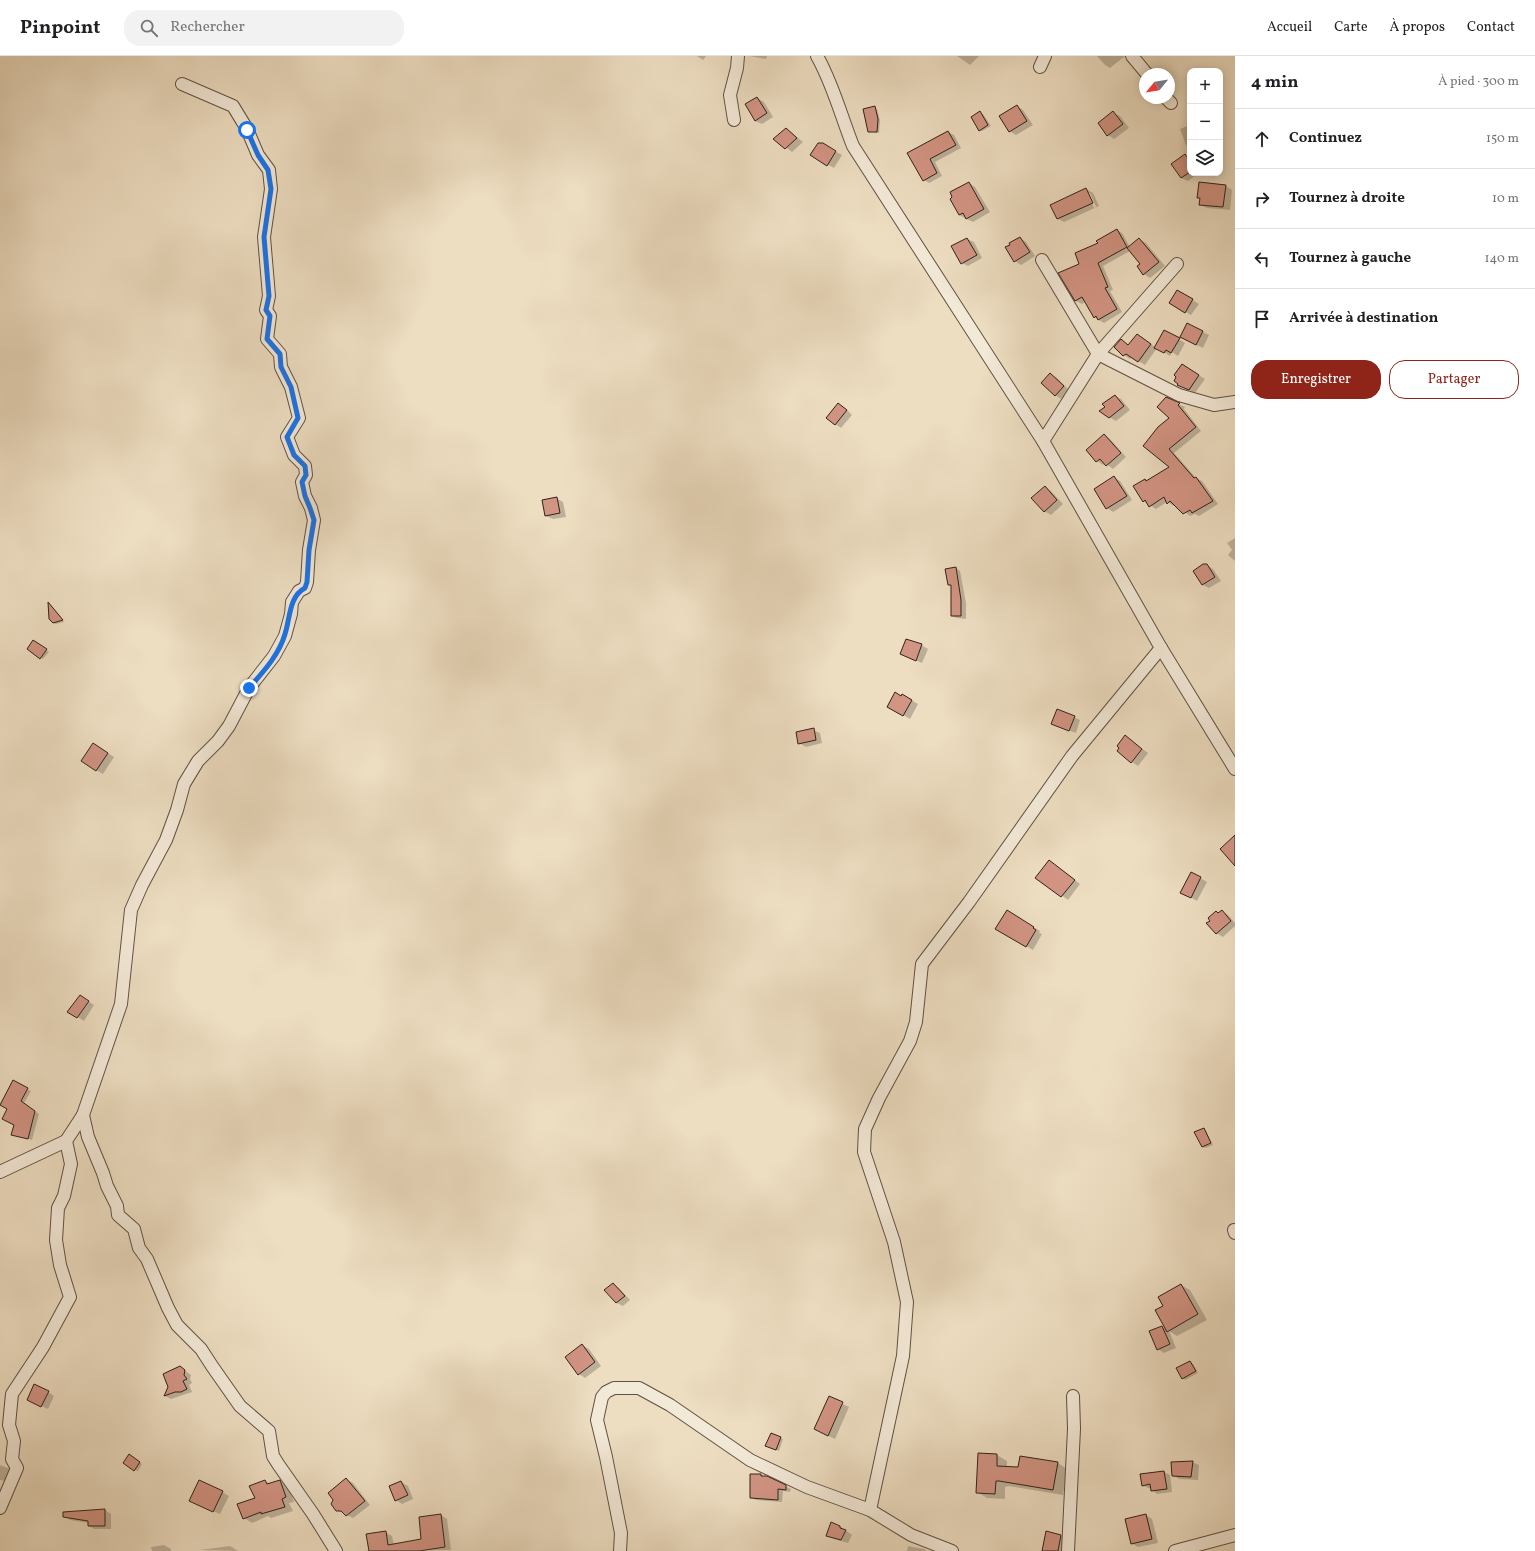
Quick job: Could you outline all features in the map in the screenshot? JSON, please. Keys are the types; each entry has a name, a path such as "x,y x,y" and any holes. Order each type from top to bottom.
{"street":[{"path":"734,120 730,95 737,68 738,56"},
{"path":"817,56 834,93 840,114 853,146 1043,441 1161,648 1235,769"},
{"path":"1132,56 1142,68"},
{"path":"0,1172 66,1141 83,1115 121,1004 131,910 142,885 166,840 177,810 184,784 198,761 218,741 249,688 274,656 285,636 291,614 292,602 299,591 305,588 307,582 309,550 314,520 305,496 302,482 306,475 305,466 294,455 287,437 298,418 291,387 281,367 280,354 267,339 270,316 266,310 269,296 264,237 271,189 268,170 258,155 247,130 233,106 182,84"},
{"path":"1042,260 1098,354 1178,395 1214,405 1235,402"},
{"path":"1043,441 1098,354 1177,264"},
{"path":"870,1510 903,1356 907,1302 894,1242 864,1152 865,1129 879,1098 910,1041 916,1022 922,964 969,902 1072,756 1161,648"},
{"path":"83,1115 88,1137 104,1173 107,1186 118,1214 134,1229 139,1248 147,1259 177,1325 201,1349 240,1406 269,1431 273,1456 313,1514 336,1551"},
{"path":"0,1508 16,1468 12,1459 14,1441 9,1425 12,1394 42,1347 70,1297 60,1265 56,1240 58,1208 64,1196 71,1164 66,1141"},
{"path":"620,1551 621,1533 597,1420 602,1397 606,1392 614,1388 639,1388 670,1405 750,1460 807,1487 870,1510 911,1535 952,1551"},
{"path":"1068,1551 1074,1430 1073,1396"},
{"path":"1175,1551 1235,1535"}],"building":[{"path":"757,97 767,113 755,121 745,104"},
{"path":"1017,105 1027,121 1009,132 999,116"},
{"path":"875,106 878,119 877,132 868,132 863,109"},
{"path":"980,111 988,125 979,131 971,117"},
{"path":"1113,111 1123,124 1107,136 1098,123"},
{"path":"786,128 797,138 785,149 773,139"},
{"path":"948,131 956,145 930,159 937,173 923,181 907,153"},
{"path":"818,143 823,143 836,151 827,166 810,155"},
{"path":"1185,154 1187,157 1187,174 1181,178 1171,164"},
{"path":"969,182 984,209 966,219 963,213 959,215 950,199 952,197 950,192"},
{"path":"1199,182 1226,185 1223,207 1199,205 1200,198 1197,198"},
{"path":"1086,188 1093,203 1057,219 1050,205"},
{"path":"1117,229 1127,247 1098,263 1108,287 1105,288 1117,309 1098,320 1096,316 1094,318 1082,297 1075,301 1058,273 1079,264 1075,253 1098,243 1096,241"},
{"path":"1020,237 1030,252 1014,262 1005,247"},
{"path":"967,238 977,255 961,264 951,246"},
{"path":"1139,238 1159,262 1143,275 1137,266 1140,264 1127,248"},
{"path":"1177,290 1193,299 1185,313 1169,303"},
{"path":"1187,323 1203,331 1196,345 1180,337"},
{"path":"1164,330 1180,338 1171,353 1166,350 1164,353 1154,348"},
{"path":"1137,334 1151,344 1138,362 1126,354 1123,356 1114,347 1121,339 1128,345"},
{"path":"1182,364 1199,375 1189,390 1177,385 1178,384 1174,381 1176,377 1174,375"},
{"path":"1050,373 1064,386 1055,396 1041,383"},
{"path":"1115,395 1124,406 1109,418 1099,411 1105,407 1102,404"},
{"path":"1166,397 1180,403 1178,405 1196,427 1169,449 1194,478 1196,477 1213,501 1192,513 1190,510 1183,514 1170,501 1167,504 1164,497 1149,507 1145,500 1143,502 1133,486 1145,479 1146,481 1169,467 1143,446 1158,427 1169,418 1157,407"},
{"path":"838,403 847,410 835,425 826,418"},
{"path":"1104,434 1121,453 1106,466 1100,459 1096,462 1086,450"},
{"path":"1114,476 1127,496 1106,509 1094,489"},
{"path":"1045,486 1057,500 1044,512 1031,498"},
{"path":"557,497 560,513 545,516 542,500"},
{"path":"1203,564 1207,564 1215,577 1202,585 1193,571"},
{"path":"956,567 961,600 961,616 951,616 951,585 948,585 945,569"},
{"path":"48,602 63,620 53,623 49,619"},
{"path":"906,639 922,644 916,661 900,654"},
{"path":"33,640 47,649 40,659 27,649"},
{"path":"895,692 912,700 903,716 887,707"},
{"path":"1057,709 1075,716 1069,731 1051,724"},
{"path":"814,728 816,740 798,744 796,732"},
{"path":"1125,735 1142,749 1131,763 1117,751 1119,748 1117,746"},
{"path":"93,743 108,753 96,771 81,761"},
{"path":"1235,835 1235,866 1220,849"},
{"path":"1049,860 1075,880 1061,897 1035,878"},
{"path":"1191,872 1201,877 1191,898 1180,893"},
{"path":"1007,910 1034,927 1033,928 1036,930 1026,947 995,929"},
{"path":"1222,910 1231,921 1216,934 1206,923 1210,921 1208,918 1216,911 1218,913"},
{"path":"80,995 89,1001 77,1018 67,1012"},
{"path":"13,1080 28,1088 21,1101 35,1111 28,1139 11,1135 14,1125 2,1119 7,1109 0,1105"},
{"path":"1204,1128 1211,1143 1202,1147 1194,1132"},
{"path":"613,1283 625,1296 616,1303 604,1290"},
{"path":"1181,1284 1198,1314 1167,1332 1155,1310 1163,1306 1158,1297"},
{"path":"1162,1326 1170,1344 1157,1350 1149,1331"},
{"path":"582,1344 595,1362 578,1375 565,1357"},
{"path":"1190,1361 1196,1371 1182,1379 1176,1368"},
{"path":"180,1366 185,1370 184,1375 187,1379 183,1381 187,1389 164,1396 168,1387 163,1374"},
{"path":"34,1384 49,1391 41,1407 27,1400"},
{"path":"829,1396 843,1402 828,1436 814,1429"},
{"path":"771,1433 781,1437 776,1450 765,1446"},
{"path":"978,1453 997,1454 997,1466 1018,1467 1020,1456 1058,1462 1053,1490 996,1481 995,1494 976,1493"},
{"path":"129,1454 140,1462 134,1471 123,1463"},
{"path":"1193,1461 1191,1477 1172,1476 1171,1462"},
{"path":"1164,1471 1167,1489 1151,1491 1150,1484 1142,1486 1140,1474"},
{"path":"750,1474 761,1474 761,1476 767,1476 786,1485 786,1490 778,1489 778,1500 750,1498"},
{"path":"346,1478 365,1501 346,1516 341,1511 336,1511 331,1504 333,1500 328,1493"},
{"path":"199,1480 223,1491 213,1512 189,1501"},
{"path":"265,1480 267,1484 280,1480 286,1497 282,1499 285,1507 261,1514 261,1512 243,1519 237,1504 255,1498 249,1486"},
{"path":"401,1481 408,1495 395,1501 389,1486"},
{"path":"105,1509 105,1526 88,1526 88,1521 63,1517 63,1512"},
{"path":"441,1514 445,1547 419,1551 369,1551 366,1534 386,1531 388,1545 421,1539 419,1517"},
{"path":"1146,1514 1152,1539 1131,1544 1125,1519"},
{"path":"831,1522 846,1530 841,1540 826,1536"},
{"path":"1046,1531 1061,1535 1058,1551 1042,1551"}],"route":[{"path":"247,130 262,163 268,170 271,189 264,237 269,296 266,310 270,316 267,339 280,354 281,367 291,387 298,418 287,437 294,455 305,466 306,475 302,482 305,496 314,520 310,539 307,582 305,588 299,591 292,602 291,614 285,636 274,656 249,688"}]}
